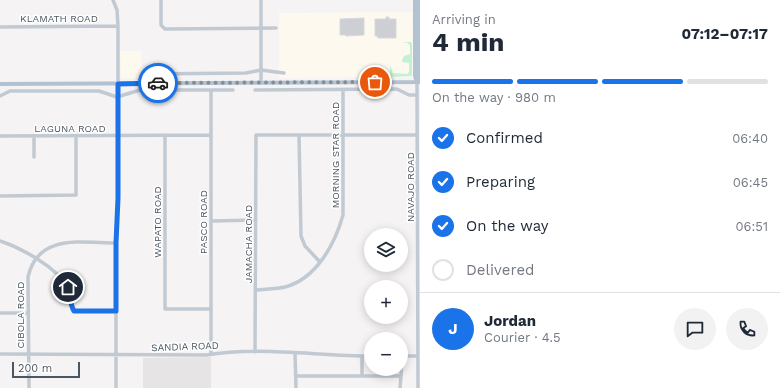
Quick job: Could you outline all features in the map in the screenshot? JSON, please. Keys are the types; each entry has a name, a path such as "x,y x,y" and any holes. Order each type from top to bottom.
{"main road":[{"name":"NAVAJO ROAD","path":"415,0 415,76 419,82"},
{"name":"NAVAJO ROAD","path":"419,0 419,82"},
{"path":"0,84 419,82"}],"street":[{"path":"113,0 117,10 118,26 116,388"},
{"path":"161,0 161,25 165,29 276,28"},
{"path":"261,0 261,83"},
{"name":"KLAMATH ROAD","path":"0,27 118,26"},
{"path":"145,83 144,74 246,73 261,70 284,73"},
{"name":"NAVAJO ROAD","path":"418,388 417,95 419,82"},
{"path":"255,90 397,89 409,95 417,95"},
{"path":"0,96 10,91 99,91 117,97 140,90 233,90"},
{"name":"PASCO ROAD","path":"211,90 211,354"},
{"name":"MORNING STAR ROAD","path":"256,290 285,287 305,277 320,262 339,232 343,215 343,90"},
{"path":"320,262 306,246 301,236 299,135 417,134"},
{"name":"WAPATO ROAD","path":"165,135 165,309 211,309"},
{"name":"LAGUNA ROAD","path":"0,136 211,135"},
{"name":"JAMACHA ROAD","path":"255,352 256,135 299,135"},
{"path":"34,136 34,157"},
{"path":"0,196 76,195 76,136"},
{"path":"212,221 256,220"},
{"path":"0,241 18,247 58,275 68,287 72,308 74,311 116,311"},
{"path":"35,258 44,249 56,244 116,243"},
{"name":"CIBOLA ROAD","path":"29,388 28,277 30,267 35,258"},
{"path":"0,313 28,313"},
{"name":"SANDIA ROAD","path":"0,354 211,354 255,352 362,356"},
{"path":"295,353 296,388"},
{"path":"296,376 362,376 362,356"},
{"path":"408,356 418,356"},
{"path":"400,376 400,388"}],"shaded area":[{"path":"412,12 413,77 279,78 279,13"},
{"path":"120,51 141,51 143,72 141,78 121,78"},
{"path":"211,357 211,388 143,388 143,358"}],"green space":[{"path":"402,42 411,42 412,44 412,76 390,77 390,65 393,73 407,74 409,72 409,63 402,62 402,60 404,56 410,54 410,46 408,43"}],"building":[{"path":"386,17 389,17 389,19 396,19 396,38 378,38 375,36 375,19 386,19"},
{"path":"364,18 364,35 340,35 340,19"}],"way so far":[{"path":"158,83 375,82"}],"route":[{"path":"68,287 72,308 74,311 116,311 118,84 158,83"}]}
